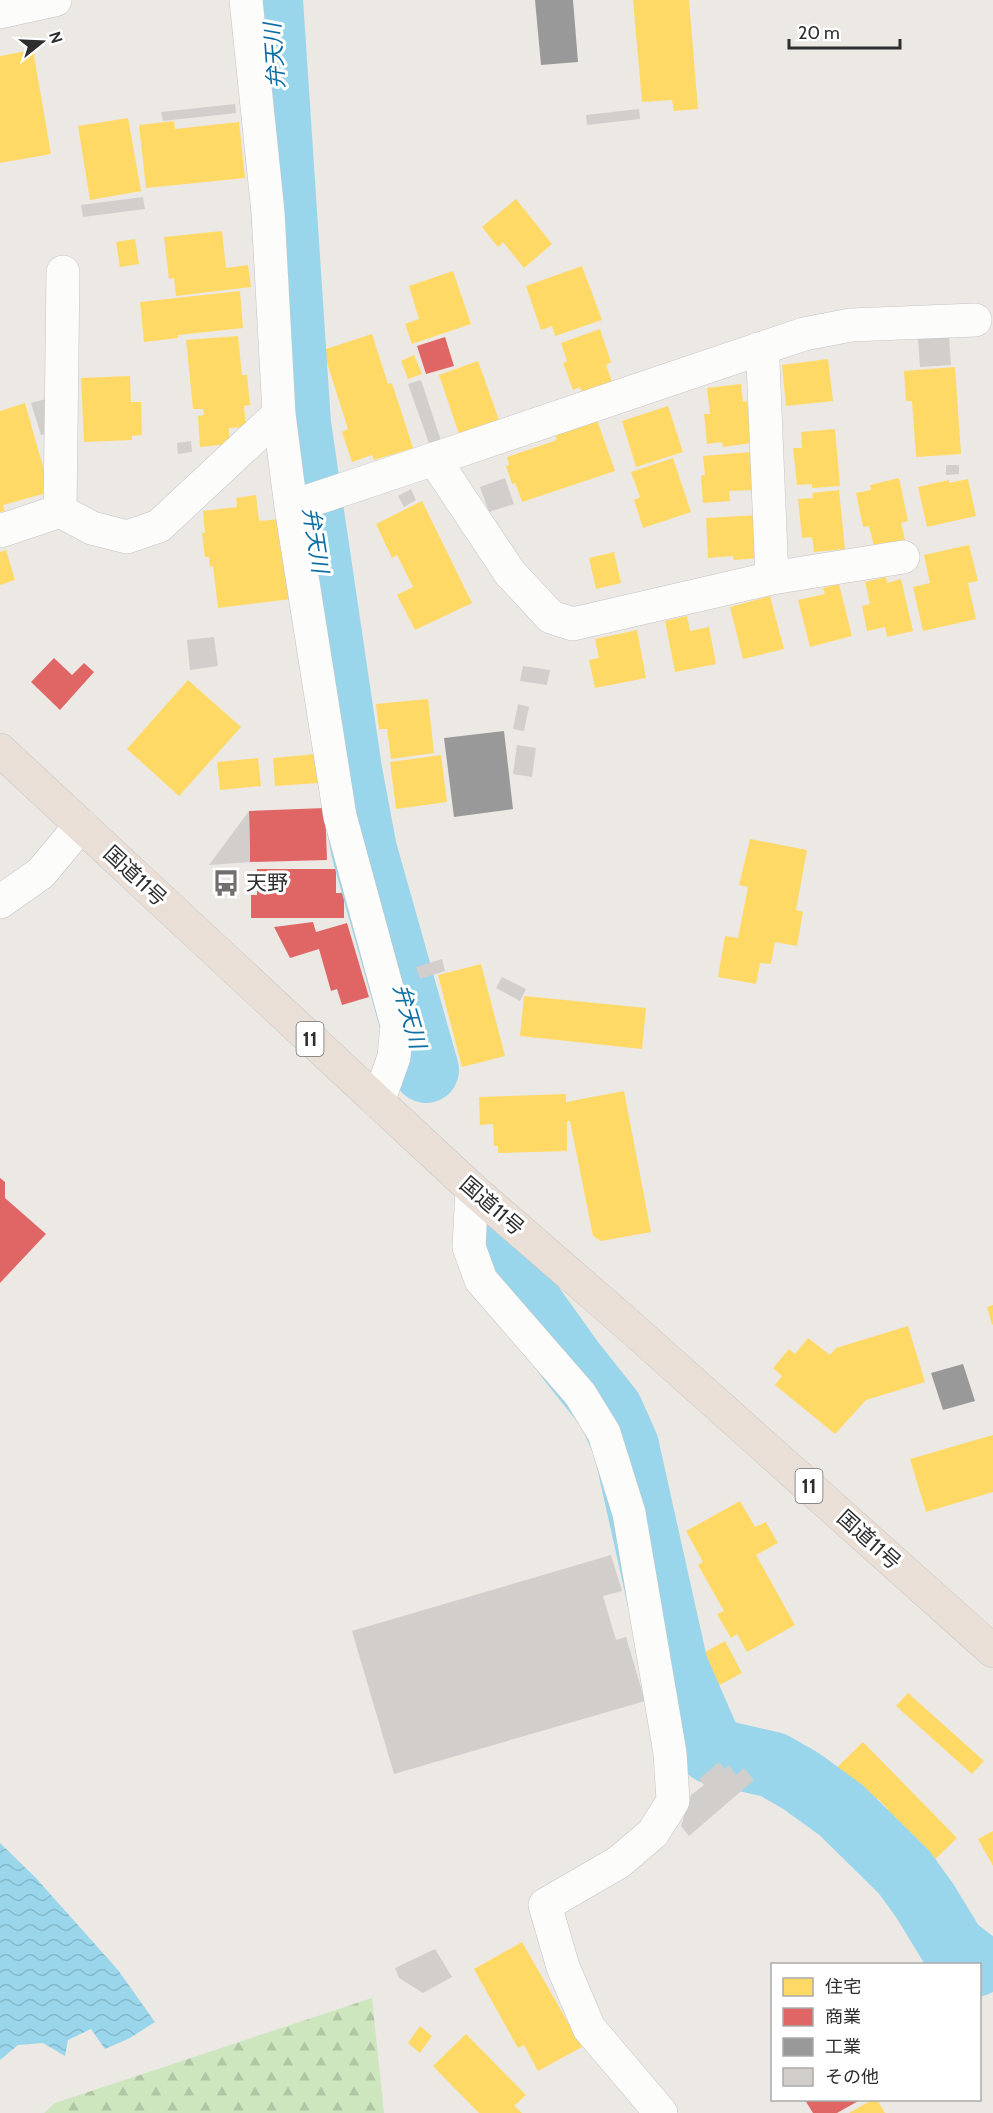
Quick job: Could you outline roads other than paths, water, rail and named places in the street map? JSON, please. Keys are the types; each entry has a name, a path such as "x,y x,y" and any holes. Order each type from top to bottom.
{"highway":[{"name":"国道11号","path":"0,750 472,1189 625,1322 993,1651"}],"street":[{"path":"0,12 55,0"},
{"path":"246,0 268,212 279,414 291,507 340,816 397,1025 394,1057 378,1102"},
{"path":"60,512 63,272"},
{"path":"291,507 804,334 851,326 975,320"},
{"path":"758,349 763,362 772,578"},
{"path":"0,531 60,512 92,528 127,537 159,526 279,414"},
{"path":"434,459 510,573 551,617 573,624 772,578 903,557"},
{"path":"0,902 41,873 81,825"},
{"path":"472,1189 469,1247 481,1280 580,1394 604,1433 629,1513 670,1753 673,1801 653,1833 619,1862 545,1905 563,1967 589,2028 662,2113"}],"water":[{"path":"0,1843 35,1877 118,1970 155,2022 130,2038 105,2049 91,2029 68,2040 65,2056 43,2043 18,2045 0,2060"}],"waterway":[{"name":"弁天川","path":"270,0 298,424 349,770 364,850 426,1070"},
{"path":"496,1256 571,1361 610,1410 626,1446 675,1666 712,1751 773,1765 801,1781 841,1810 904,1872 953,1947 974,1963"}],"place":[{"name":"天野","path":"226,883"}]}
